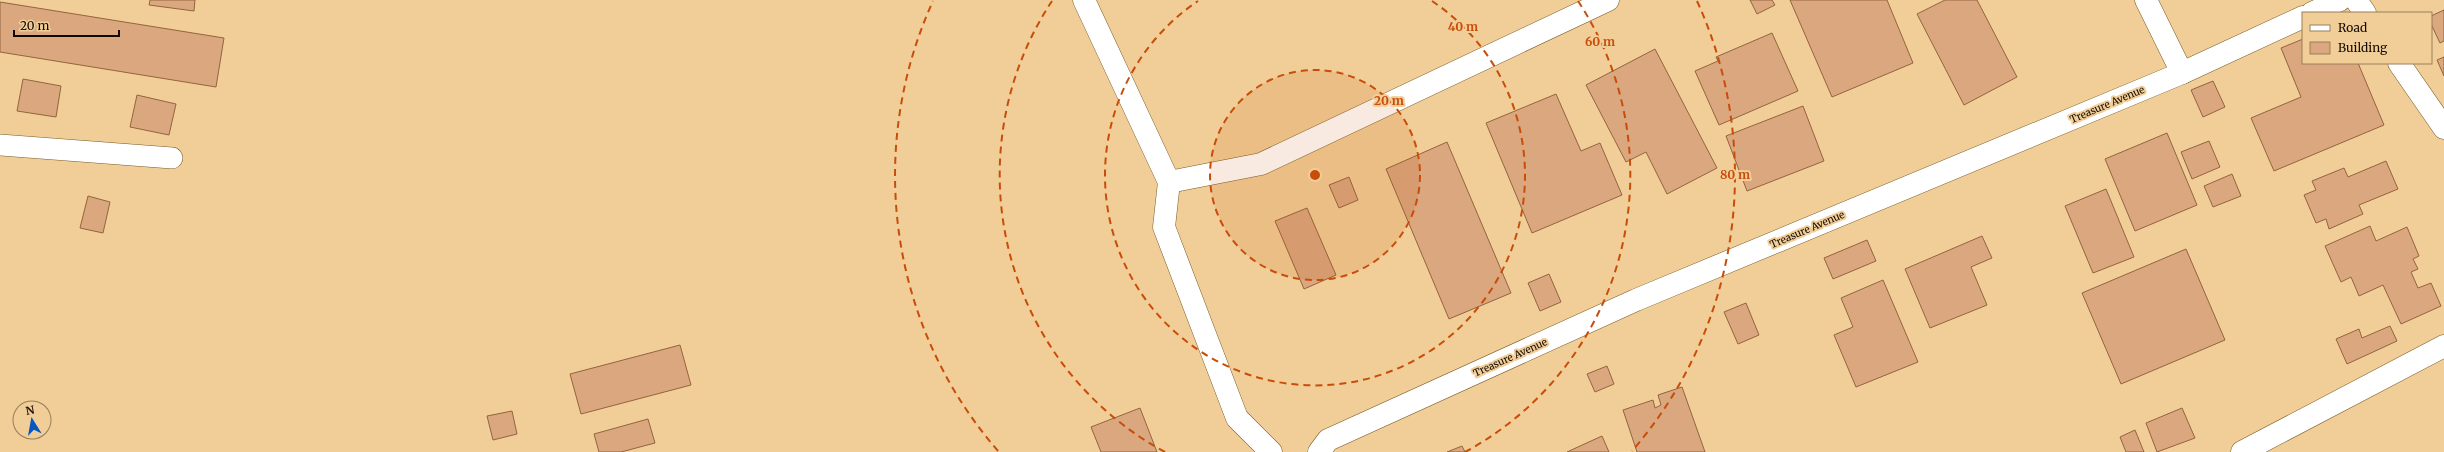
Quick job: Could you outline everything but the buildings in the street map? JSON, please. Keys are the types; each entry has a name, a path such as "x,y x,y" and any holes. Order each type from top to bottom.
{"street":[{"path":"1084,0 1169,182 1164,226 1237,418 1271,452"},
{"path":"1169,182 1262,164 1608,0"},
{"path":"2146,0 2182,73"},
{"path":"2314,12 2340,0"},
{"path":"2356,0 2364,12"},
{"name":"Treasure Avenue","path":"1319,452 1328,440 1636,300 2182,73 2302,17"},
{"path":"2400,64 2444,128"},
{"path":"2242,452 2444,346"}],"lane":[{"path":"0,145 172,158"}]}
